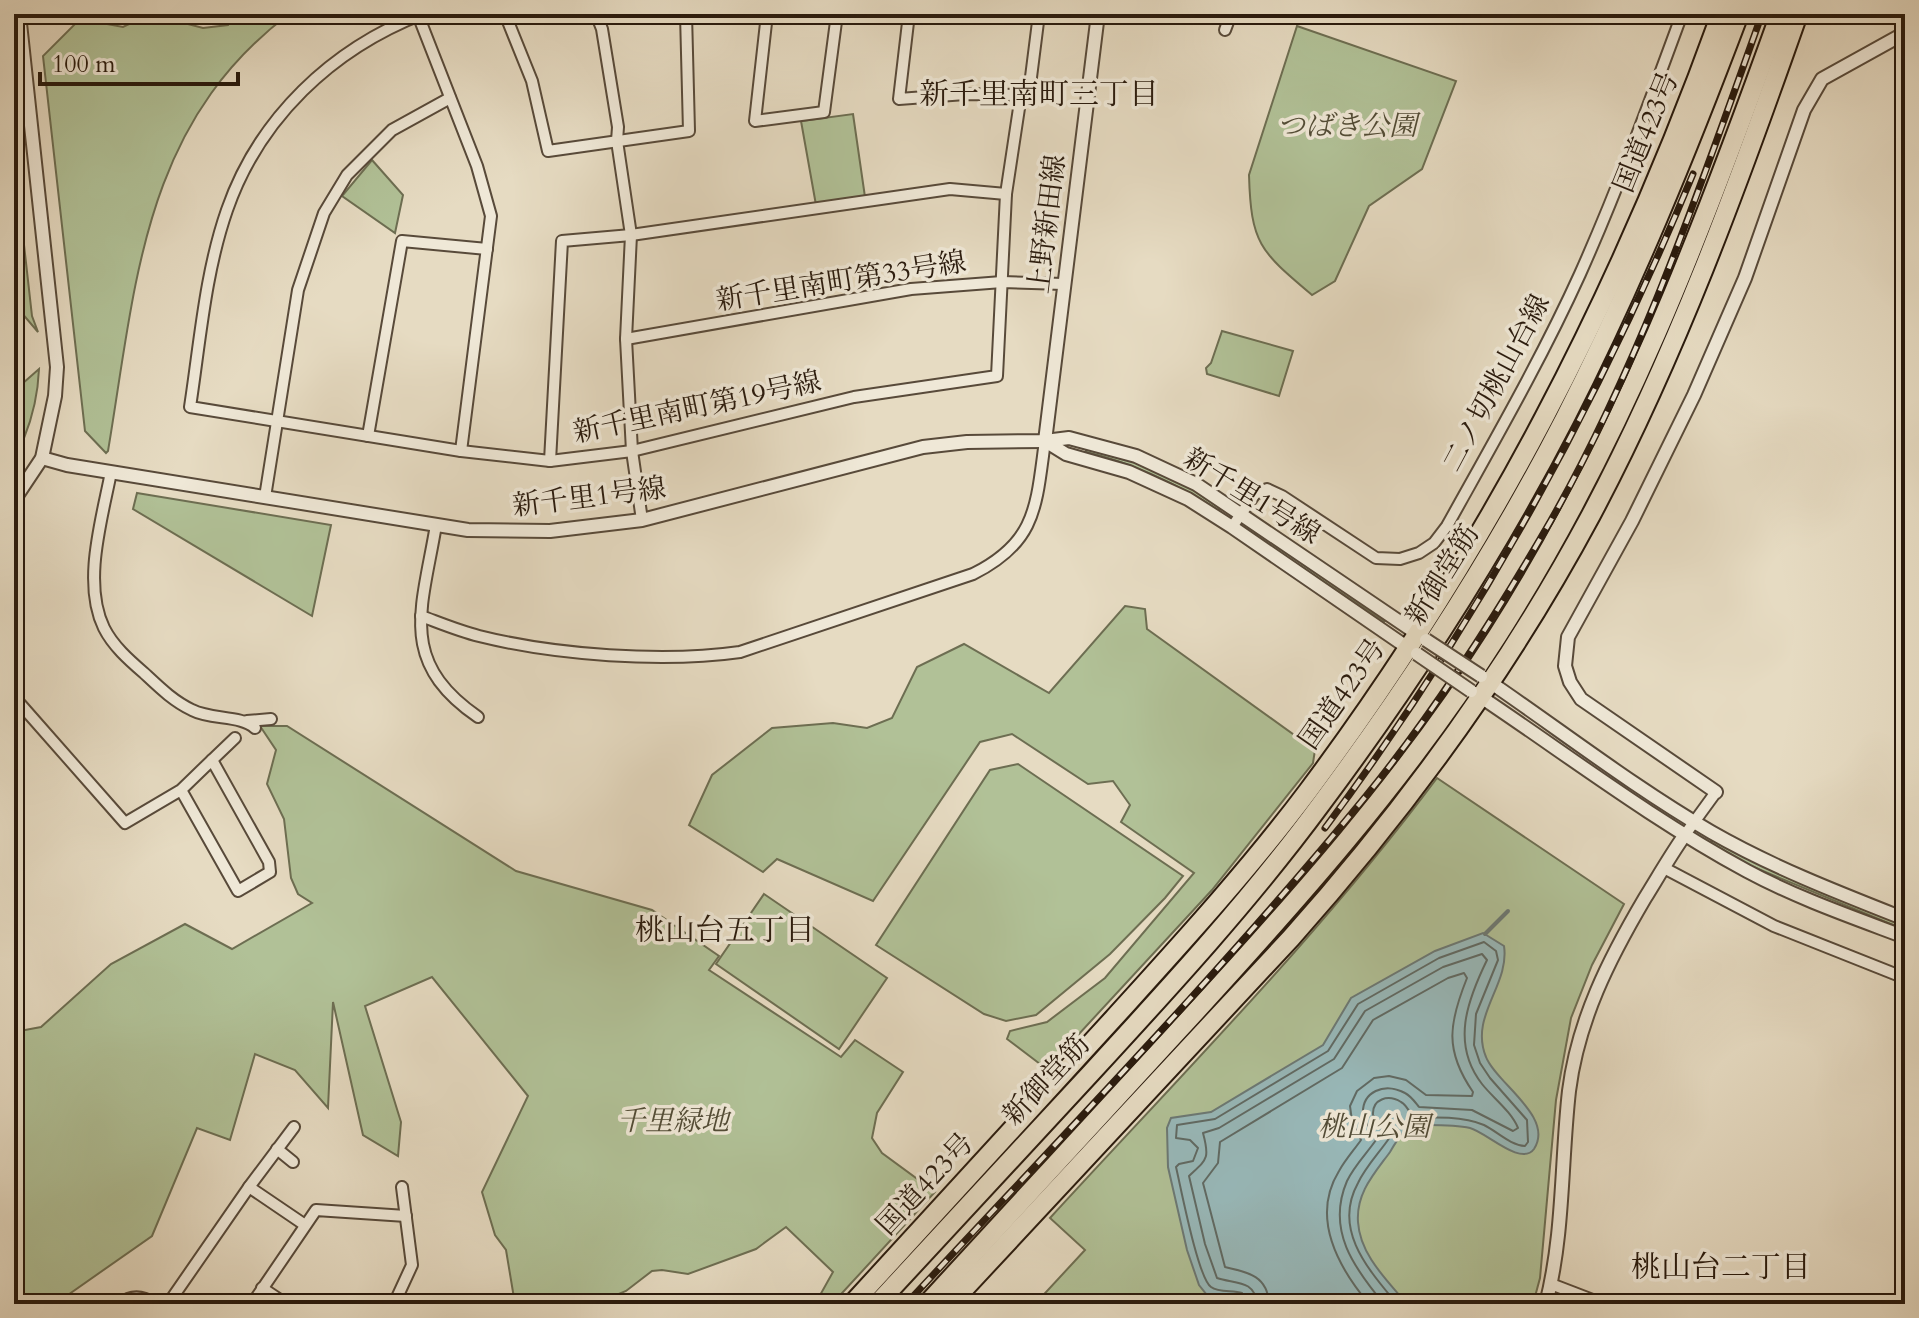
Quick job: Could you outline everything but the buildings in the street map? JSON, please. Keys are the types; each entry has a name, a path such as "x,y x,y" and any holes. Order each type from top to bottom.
{"highway":[{"name":"国道423号","path":"852,1304 1251,863 1417,644 1550,410 1640,223 1721,14"},
{"path":"1692,95 1738,14"},
{"name":"新御堂筋","path":"883,1297 1207,944 1320,805 1404,687 1520,502 1571,405 1654,230 1738,14"},
{"path":"1762,118 1781,14"},
{"path":"928,1304 1320,875 1401,774 1497,637 1585,487 1655,343 1694,250 1781,14"},
{"path":"950,1304 1327,896 1409,795 1553,582 1600,496 1699,284 1798,14"},
{"path":"883,1297 977,1169"},
{"path":"928,1304 1032,1216"}],"street":[{"path":"14,500 42,458 55,396 56,348 19,14"},
{"path":"505,14 532,81 548,151 689,131 686,14"},
{"path":"596,14 602,29 618,127 617,141 631,235 626,339 632,451 642,520"},
{"path":"767,14 755,121 824,112 837,14"},
{"path":"909,14 899,99 965,94 1021,95"},
{"path":"1025,14 1039,15"},
{"name":"上野新田線","path":"1045,441 1098,14"},
{"path":"1225,30 1231,14"},
{"name":"二ノ切桃山台線","path":"1232,527 1255,494 1267,489 1376,558 1400,559 1419,553 1434,543 1447,526 1536,364 1580,275 1631,154 1682,14"},
{"path":"420,15 477,166 491,216 461,451"},
{"name":"新千里南町第19号線","path":"420,15 388,28 352,49 305,87 259,144 226,212 212,266 190,407 461,451 550,461 632,451 854,397 997,376 1006,194 1021,95 1030,85 1039,15"},
{"path":"1546,1304 1562,1197 1570,1089 1582,1029 1601,978 1664,868 1716,792 1581,699 1570,682 1565,666 1568,637 1632,521 1694,395 1745,278 1804,110 1816,86 1831,73 1905,33"},
{"path":"265,497 298,290 324,213 347,175 392,130 450,98"},
{"path":"550,461 562,241 631,235 950,189 1006,194"},
{"path":"368,436 402,241 487,249"},
{"name":"新千里南町第33号線","path":"626,339 911,289 1002,282 1063,284"},
{"name":"新千里1号線","path":"42,458 468,530 550,531 642,520 923,447 1069,438 1136,456 1196,484 1241,513 1417,644"},
{"path":"421,616 475,635 524,646 596,653 701,657 740,652 973,574 996,563 1011,550 1030,521 1045,441"},
{"name":"新千里1号線","path":"1045,441 1066,454 1129,472 1188,499 1417,644"},
{"path":"111,472 93,578 95,601 104,628 121,652 179,704 212,718 250,726 271,719"},
{"path":"436,525 421,616 422,648 433,675 451,698 478,717"},
{"path":"1417,644 1694,822 1758,857 1905,919"},
{"path":"1480,686 1684,836 1750,873 1905,937"},
{"path":"14,697 125,823 181,790 235,738"},
{"path":"181,790 238,891 277,868 212,760"},
{"path":"1664,868 1774,926 1905,978"},
{"path":"168,1304 294,1127"},
{"path":"277,1149 293,1162"},
{"path":"249,1187 305,1225"},
{"path":"394,1304 400,1297 412,1265 402,1187"},
{"path":"252,1304 316,1210 406,1216"},
{"path":"1551,1284 1603,1304"},
{"path":"262,1288 286,1304"},
{"path":"120,1304 127,1298 144,1297 155,1304"}],"green space":[{"path":"150,14 203,28 228,25 231,14 289,14 240,58 203,106 175,157 154,212 139,269 106,453 85,431 43,56 80,19 123,27"},
{"name":"つばき公園","path":"1297,26 1456,81 1422,169 1369,206 1335,281 1312,295 1280,267 1262,244 1252,217 1250,198 1249,175"},
{"path":"853,114 865,197 816,205 801,121"},
{"path":"372,160 403,195 395,233 342,196"},
{"path":"14,229 23,236 32,316 38,332 14,304 14,287 20,288 14,282"},
{"path":"1222,331 1293,351 1279,396 1207,374 1206,368 1211,363"},
{"path":"39,369 38,387 27,430 24,438 14,440 14,391"},
{"path":"1086,448 1176,479 1221,509 1138,468 1086,452"},
{"path":"137,493 331,525 312,616 133,509"},
{"path":"1256,532 1381,616 1385,622 1255,536"},
{"path":"1125,606 1145,609 1147,629 1315,750 1313,763 1212,890 1054,1061 1040,1064 1007,1039 1010,1031 1047,1022 1105,978 1194,873 1121,822 1130,805 1113,781 1088,784 1012,734 980,742 873,901 777,859 763,872 689,825 712,775 772,728 833,723 867,728 892,718 917,667 964,644 1049,693"},
{"name":"千里緑地","path":"260,726 287,726 516,871 652,910 719,956 709,970 841,1057 855,1040 903,1072 877,1113 872,1138 882,1153 935,1192 832,1304 819,1304 819,1297 833,1272 786,1227 756,1249 688,1274 652,1271 626,1291 595,1304 515,1304 506,1250 495,1235 482,1192 528,1096 432,977 365,1006 401,1122 398,1156 363,1135 333,1002 328,1108 295,1070 255,1054 230,1140 197,1128 152,1236 55,1304 14,1304 14,1032 41,1027 111,964 185,924 232,949 312,903 298,894 291,878 284,819 267,784 276,750"},
{"path":"1018,764 1183,876 1110,954 1036,1015 1006,1021 984,1014 876,945 990,770"},
{"name":"桃山公園","path":"1437,778 1624,904 1592,965 1571,1018 1556,1100 1540,1278 1533,1304 1035,1304 1085,1250 1050,1218 1298,948"},
{"path":"1713,840 1781,875 1905,925 1905,930 1751,866 1710,843"},
{"path":"764,894 887,978 839,1049 716,964"}],"water":[{"path":"1483,933 1504,946 1504,960 1482,1028 1482,1042 1492,1067 1522,1101 1537,1125 1538,1137 1534,1149 1521,1154 1470,1128 1454,1126 1418,1126 1409,1128 1400,1136 1363,1193 1358,1222 1369,1256 1407,1304 1248,1304 1207,1295 1199,1285 1187,1250 1168,1167 1167,1128 1171,1118 1211,1112 1323,1045 1351,998 1435,951"}],"waterway":[{"path":"1485,934 1508,911"}],"railway":[{"path":"906,1304 1255,927 1366,796 1463,663 1550,522 1613,399 1667,273 1762,14"},
{"path":"1325,828 1432,674 1529,513 1616,346 1693,174"}],"district":[{"name":"新千里南町三丁目","path":"1039,94"},
{"name":"桃山台五丁目","path":"725,930"},
{"name":"桃山台二丁目","path":"1721,1267"}]}
